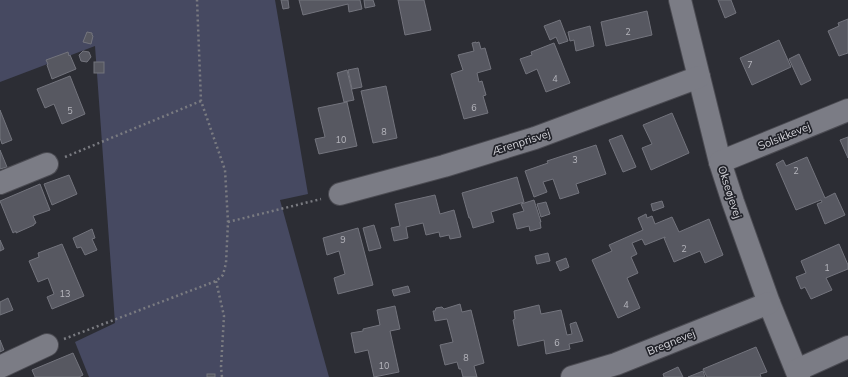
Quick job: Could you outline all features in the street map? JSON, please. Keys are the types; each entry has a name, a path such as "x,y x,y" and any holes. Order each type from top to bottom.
{"street":[{"name":"Okseøjevej","path":"680,0 720,162 769,303 798,373"},
{"name":"Ærenprisvej","path":"340,194 444,166 535,138 699,77"},
{"name":"Solsikkevej","path":"720,162 848,110"},
{"path":"0,183 47,164"},
{"name":"Bregnevej","path":"572,377 616,364 769,303"},
{"path":"0,366 47,345"},
{"path":"798,373 848,347"}],"path":[{"path":"47,345 216,281 223,275 226,263 228,222 225,170 202,101 197,0"},
{"path":"47,164 202,101"},
{"path":"228,222 340,194"},
{"path":"216,281 224,316 221,367 222,377"}],"shaded area":[{"path":"0,0 275,0 308,194 280,200 329,377 89,377 75,342 115,323 95,46 0,82"}],"building":[{"path":"281,0 288,0 289,8 283,9"},
{"path":"299,0 360,0 362,9 349,12 348,4 303,15"},
{"path":"364,0 373,0 375,6 365,8"},
{"path":"398,0 424,0 431,30 405,35"},
{"path":"718,0 731,0 736,13 725,18"},
{"path":"647,11 652,35 606,46 601,22"},
{"path":"848,19 848,53 839,56 828,31 839,26 838,23"},
{"path":"560,20 568,41 559,44 556,37 550,40 544,26"},
{"path":"590,26 594,46 576,51 574,40 570,41 568,32"},
{"path":"87,32 92,33 93,36 91,44 83,42"},
{"path":"779,40 791,67 752,85 740,58"},
{"path":"479,42 481,49 485,48 491,69 477,73 479,82 482,81 486,95 483,96 488,113 464,119 451,74 463,70 458,55 474,51 472,43"},
{"path":"554,43 570,83 546,92 537,69 526,74 520,59 532,55 531,52"},
{"path":"83,51 89,52 91,57 87,62 81,61 79,55"},
{"path":"68,52 76,69 52,79 46,60"},
{"path":"799,54 811,80 801,85 789,59"},
{"path":"94,62 104,62 104,73 94,73"},
{"path":"358,68 362,87 352,89 348,70"},
{"path":"347,70 354,100 344,102 337,73"},
{"path":"70,76 85,114 62,124 54,104 45,108 37,89"},
{"path":"386,86 397,138 373,143 361,91"},
{"path":"347,102 357,146 319,154 315,139 325,137 318,108"},
{"path":"0,110 12,140 2,144 0,138"},
{"path":"672,113 689,153 651,170 642,148 652,144 643,125"},
{"path":"622,135 636,167 623,172 609,140"},
{"path":"848,137 848,158 840,140"},
{"path":"596,145 606,174 576,184 579,193 560,199 553,179 543,182 547,192 534,197 525,171 548,163 547,161"},
{"path":"0,150 7,167 0,169"},
{"path":"807,157 825,198 835,193 845,215 825,224 817,204 822,202 821,200 796,210 776,164 783,160 786,166"},
{"path":"69,175 77,194 52,205 44,184"},
{"path":"517,177 524,202 491,212 494,222 473,228 462,193"},
{"path":"40,184 50,210 33,216 36,223 34,225 13,233 0,201"},
{"path":"435,195 440,214 454,210 461,237 450,239 449,235 440,237 439,232 426,235 423,223 406,227 408,238 394,241 391,228 400,226 395,204"},
{"path":"534,200 541,222 541,228 530,231 529,226 517,229 513,214 524,211 521,204"},
{"path":"662,201 664,207 653,211 651,204"},
{"path":"546,202 550,214 541,217 537,204"},
{"path":"646,214 647,218 652,216 655,224 672,217 679,232 709,219 723,255 705,263 700,251 674,262 664,238 665,237 645,245 642,239 632,243 637,254 631,257 638,273 627,278 640,308 618,318 592,260 612,251 609,245 643,230 638,218"},
{"path":"374,225 381,248 369,251 363,228"},
{"path":"358,228 373,285 338,294 334,278 345,274 339,251 327,255 323,238"},
{"path":"92,229 95,238 92,239 97,250 85,255 81,247 77,248 73,238"},
{"path":"0,240 4,249 0,251"},
{"path":"62,244 84,296 52,309 47,297 54,294 48,278 38,282 29,261 39,257 38,253"},
{"path":"839,244 848,265 848,269 826,278 832,290 811,299 805,287 801,289 796,277 806,273 801,261"},
{"path":"548,253 550,261 537,264 535,256"},
{"path":"566,258 569,267 560,271 556,262"},
{"path":"408,286 410,292 394,296 392,290"},
{"path":"8,298 13,310 0,315 0,302"},
{"path":"460,304 462,312 471,310 484,363 474,366 477,377 463,377 457,362 445,365 440,345 453,342 447,319 435,321 433,311 435,311 436,308 442,307 444,309"},
{"path":"539,305 541,314 561,310 567,335 572,334 570,324 576,322 583,341 569,344 570,349 546,354 544,340 518,346 513,320 515,319 514,311"},
{"path":"395,306 400,329 390,331 399,372 374,377 368,350 355,353 351,333 363,331 363,329 380,325 377,310"},
{"path":"0,340 4,350 0,352"},
{"path":"756,347 767,372 760,374 761,377 707,377 703,369"},
{"path":"73,353 83,375 79,377 35,377 32,370"},
{"path":"678,367 683,377 664,377 663,374"},
{"path":"703,371 705,377 688,377"},
{"path":"207,374 215,374 215,377 207,377"}]}
